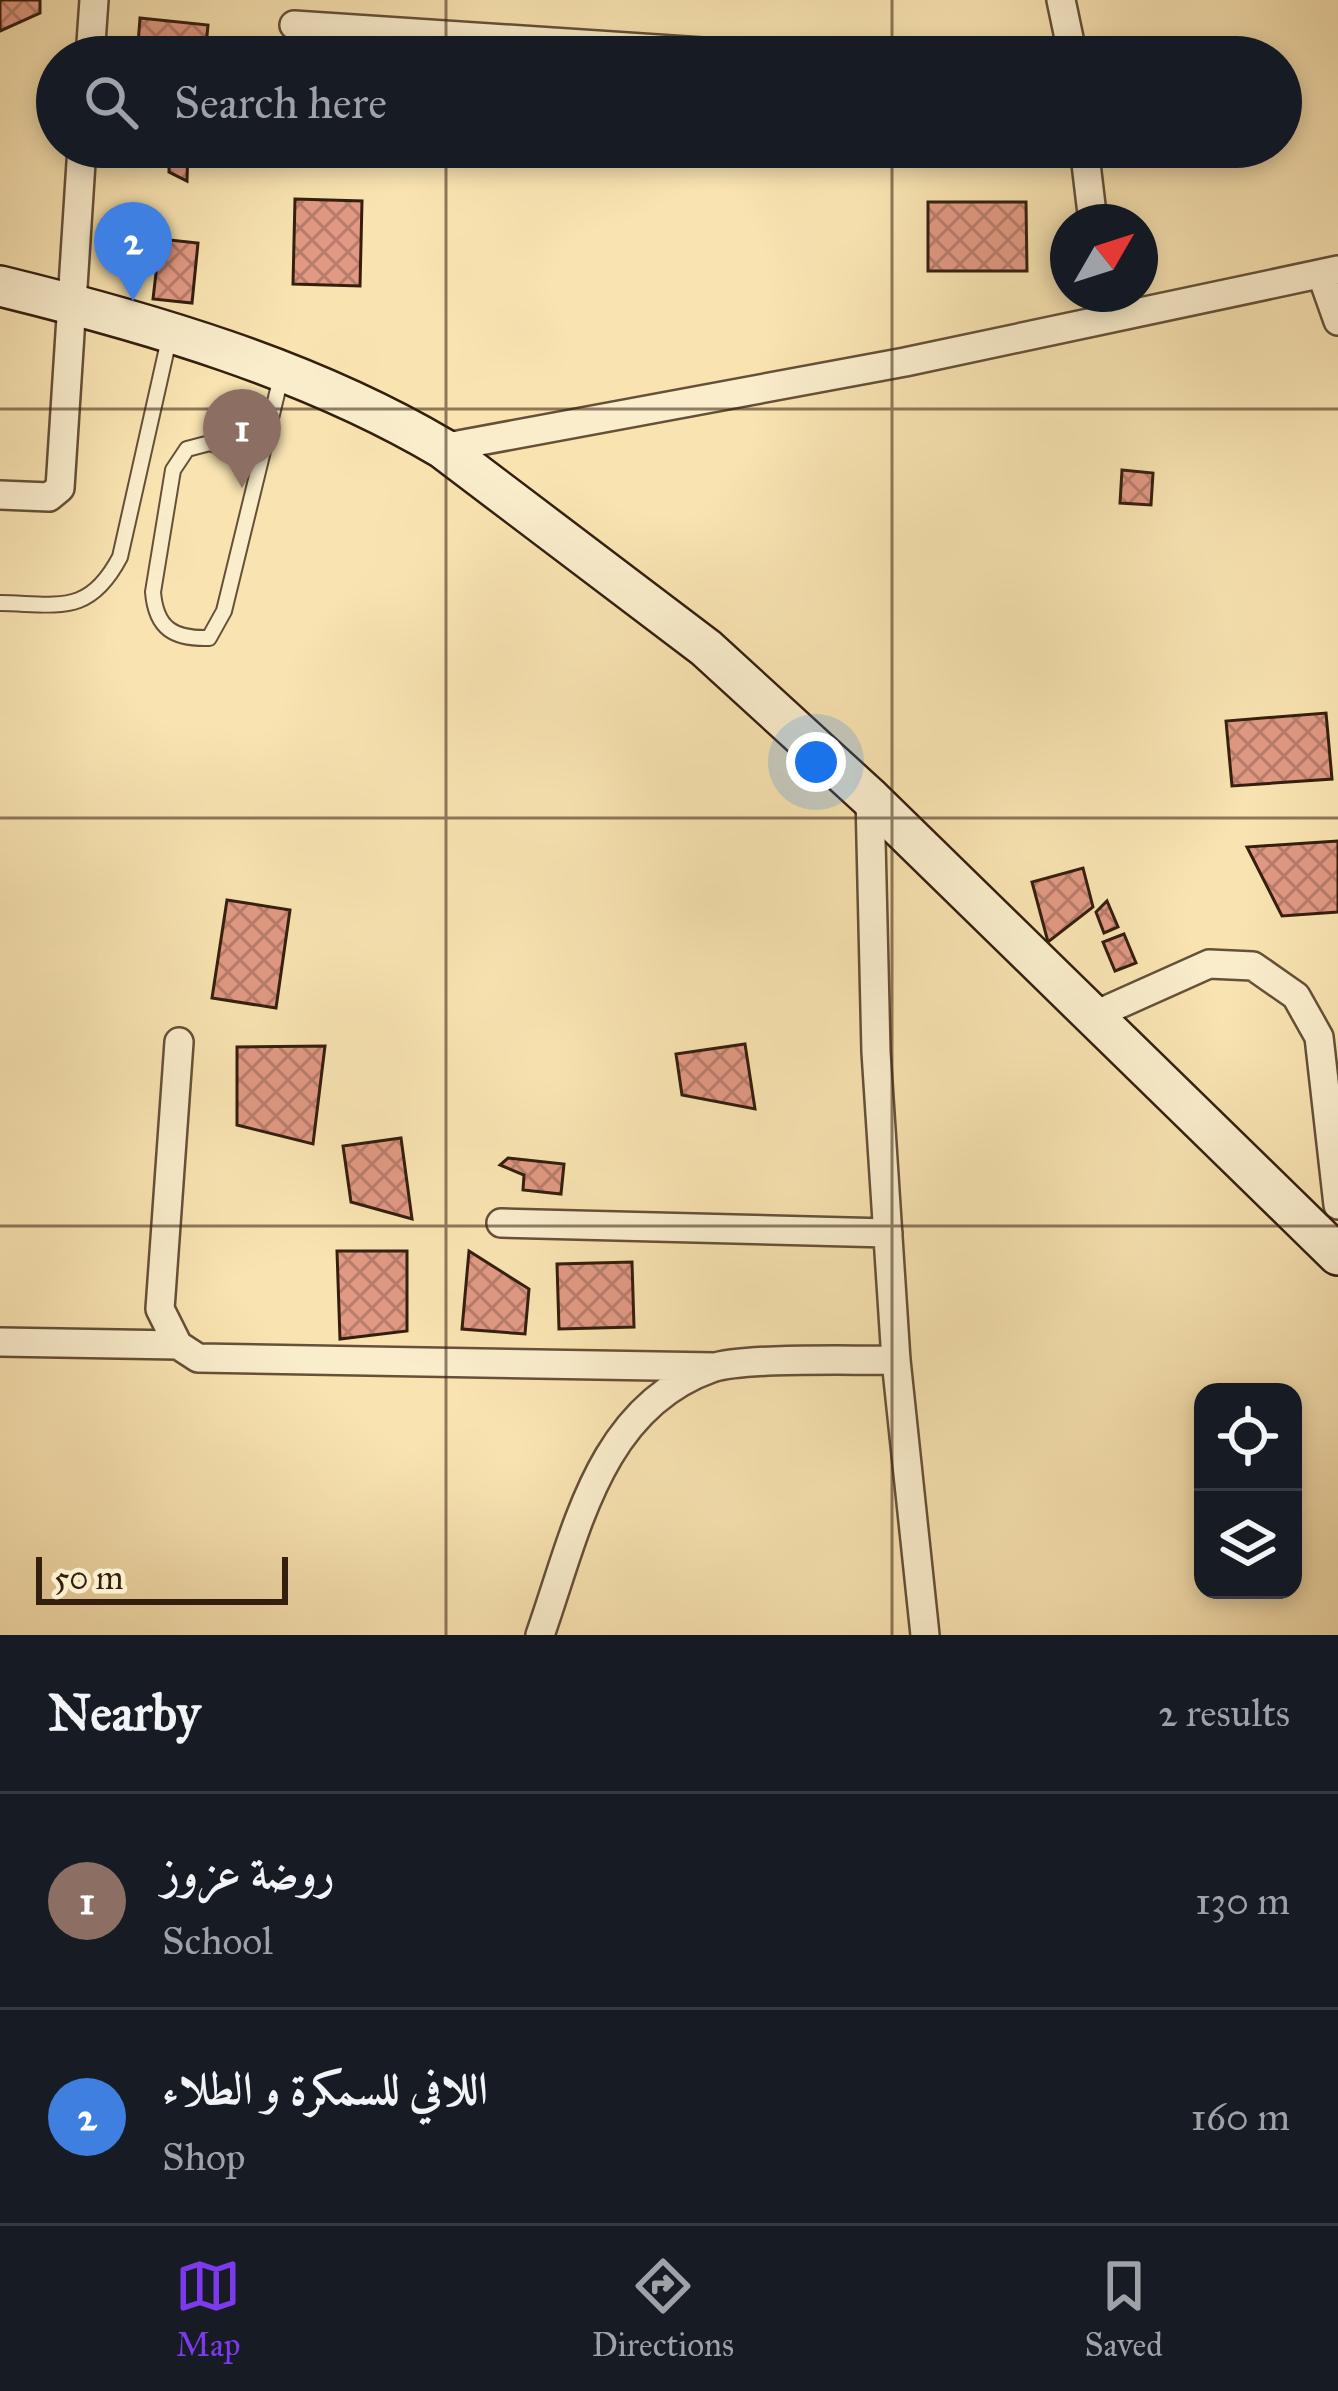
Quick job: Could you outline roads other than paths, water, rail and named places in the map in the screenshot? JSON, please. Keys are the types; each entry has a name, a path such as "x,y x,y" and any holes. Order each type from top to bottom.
{"main road":[{"path":"0,286 170,334 282,374 401,424 442,448 706,648 870,798 1338,1255"}],"street":[{"path":"91,36 94,0"},
{"path":"1061,0 1069,36"},
{"path":"294,25 460,36"},
{"path":"0,495 50,497 60,488 80,168"},
{"path":"1087,168 1091,204"},
{"path":"1158,300 1330,273 1338,322"},
{"path":"442,448 1084,312"},
{"path":"870,798 896,1360 925,1635"},
{"path":"1095,1015 1209,964 1253,966 1296,996 1319,1037 1338,1205"},
{"path":"179,1042 160,1309 178,1345 198,1358 715,1367 896,1360"},
{"path":"501,1223 888,1233"},
{"path":"0,1342 178,1345"},
{"path":"540,1635 599,1469 625,1427 661,1395 715,1367"}],"lane":[{"path":"0,603 80,604 106,582 120,557 170,334"},
{"path":"260,463 210,443 187,449 173,470 153,592 154,610 165,629 181,639 209,638 224,611 282,374"}],"place":[{"name":"اللافي للسمكرة و الطلاء","path":"133,301"},
{"name":"روضة عزوز","path":"242,488"}]}
